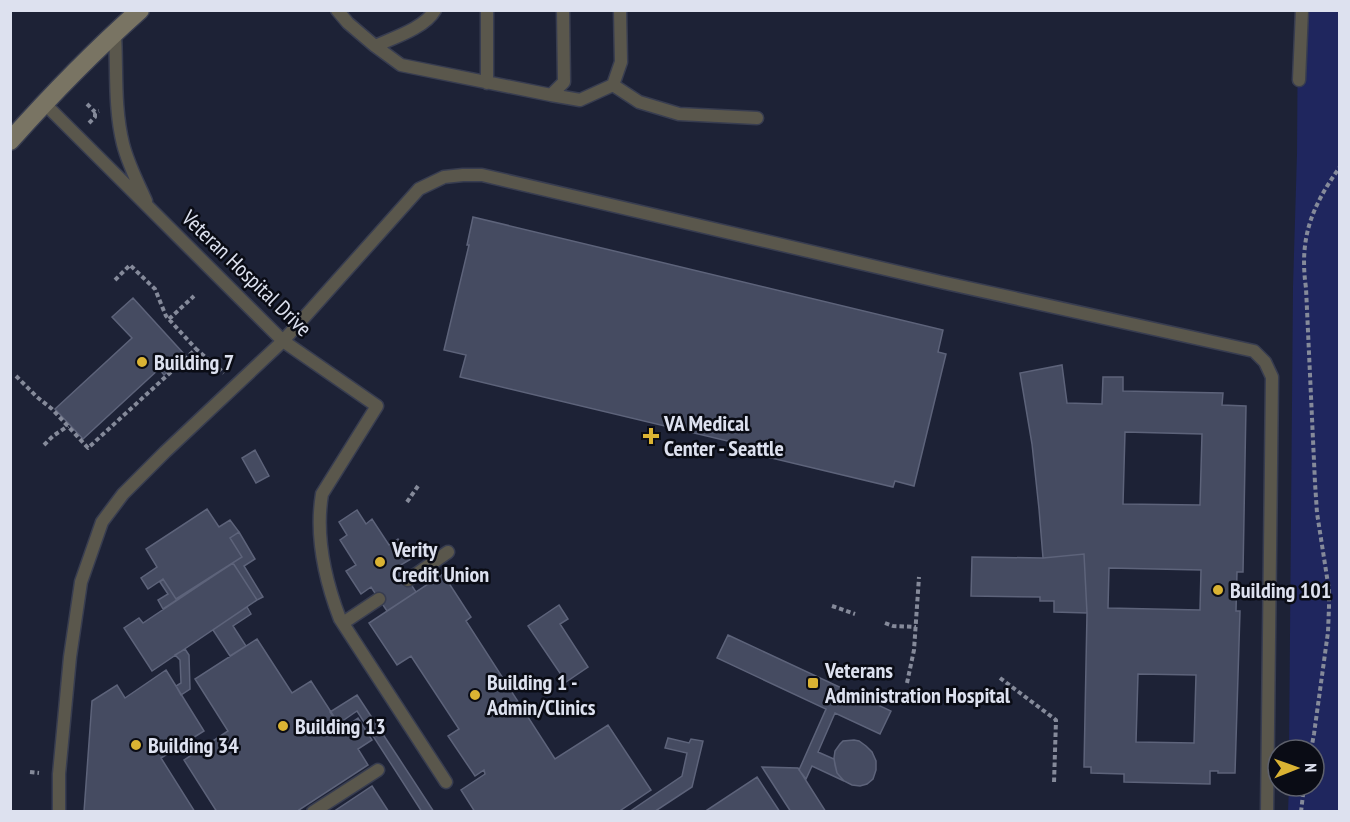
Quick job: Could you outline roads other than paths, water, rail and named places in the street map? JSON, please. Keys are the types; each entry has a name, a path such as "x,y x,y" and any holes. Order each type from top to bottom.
{"main road":[{"path":"10,141 44,103 140,10"}],"lane":[{"path":"337,10 348,23 401,65 580,99 613,85 621,62 620,10"},
{"path":"375,46 407,32 431,17 435,10"},
{"path":"487,10 487,82"},
{"path":"550,95 564,82 563,10"},
{"path":"1299,80 1302,10"},
{"name":"Veteran Hospital Drive","path":"115,33 118,116 123,144 149,207"},
{"path":"613,85 639,102 679,114 757,118"},
{"name":"Veteran Hospital Drive","path":"44,103 283,342 378,406 322,494 319,508 319,532 329,589 343,624"},
{"path":"59,812 59,774 70,657 81,582 102,522 123,494 165,452 283,342 419,189 444,177 463,175 482,176 941,282 1254,351 1265,362 1272,377 1267,812"},
{"path":"408,580 448,552"},
{"path":"379,599 343,624 446,782"},
{"path":"313,812 378,770"}],"place":[{"name":"Building 7","path":"142,362"},
{"name":"VA Medical Center - Seattle","path":"651,436"},
{"name":"Verity Credit Union","path":"380,562"},
{"name":"Building 101","path":"1218,590"},
{"name":"Veterans Administration Hospital","path":"813,683"},
{"name":"Building 1 - Admin/Clinics","path":"475,695"},
{"name":"Building 13","path":"283,726"},
{"name":"Building 34","path":"136,745"}]}
